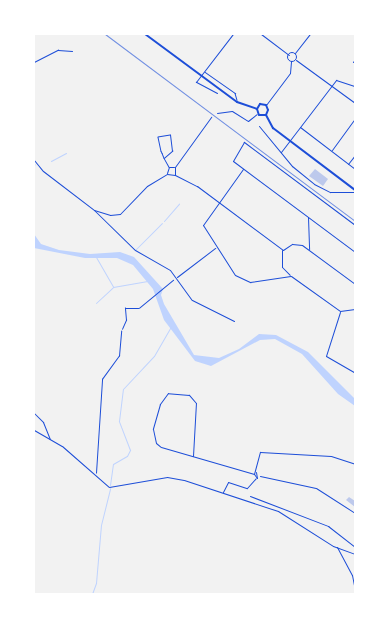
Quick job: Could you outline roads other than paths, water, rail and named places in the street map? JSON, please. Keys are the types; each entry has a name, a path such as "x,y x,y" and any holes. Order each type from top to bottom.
{"main road":[{"path":"145,34 237,102 257,109"},
{"path":"266,115 258,114 257,109 260,104 266,105 266,115 273,128 355,191"}],"street":[{"path":"217,93 196,82 232,34"},
{"path":"261,34 289,55 291,61 290,73 266,105"},
{"path":"289,55 295,53 310,34"},
{"path":"295,53 296,60 355,103"},
{"path":"291,61 296,60"},
{"path":"281,153 331,85 339,79 355,86"},
{"path":"217,113 232,112 248,121 258,114"},
{"path":"175,175 175,167 211,117"},
{"path":"331,151 355,118"},
{"path":"259,126 292,166 314,184 337,193 355,191"},
{"path":"300,127 355,169"},
{"path":"355,225 244,142 233,161 355,252"},
{"path":"348,164 355,155"},
{"path":"34,160 43,171 94,210 128,245 144,258 170,270 192,300 234,322"},
{"path":"167,174 169,167 175,167"},
{"path":"244,169 203,225 235,275 244,282 291,276"},
{"path":"94,210 110,215 120,214 145,188 167,174 175,175 218,202 283,250"},
{"path":"308,217 309,250"},
{"path":"283,250 298,244 355,284"},
{"path":"176,278 216,247"},
{"path":"283,250 282,267 291,276 340,311 355,309"},
{"path":"340,311 326,356 355,373"},
{"path":"192,456 196,403 188,395 168,393 160,404 153,436 161,447 192,456 255,473 259,476 316,488 355,513"},
{"path":"34,413 43,422 51,440"},
{"path":"34,430 51,440 109,487 117,488 174,478 278,511 337,547 355,554"},
{"path":"256,478 255,473 260,452 331,456 355,464"},
{"path":"223,492 228,482 247,488 259,476"},
{"path":"250,496 328,526 355,547"},
{"path":"337,547 352,575 355,590"}],"lane":[{"path":"34,62 58,50 72,51"},
{"path":"204,71 235,93 237,102"},
{"path":"164,158 172,151 170,135 158,137 164,158 169,167"},
{"path":"95,477 102,379 119,356 121,331"}],"water":[{"path":"34,234 41,244 59,250 90,254 120,252 134,257 163,289 161,295 164,304 194,355 219,358 239,349 259,334 276,335 308,352 355,399 355,406 338,394 302,354 275,339 260,340 211,366 195,361 164,320 153,289 133,265 117,258 85,258 34,248"}],"waterway":[{"path":"51,161 66,153"},
{"path":"164,221 179,204"},
{"path":"135,250 162,223"},
{"path":"96,257 113,287 147,281"},
{"path":"96,303 113,287"},
{"path":"110,485 113,464 127,456 130,450 119,421 123,389 154,356 171,327"},
{"path":"92,594 96,583 101,525 110,488"}],"railway":[{"path":"105,34 355,221"}]}
